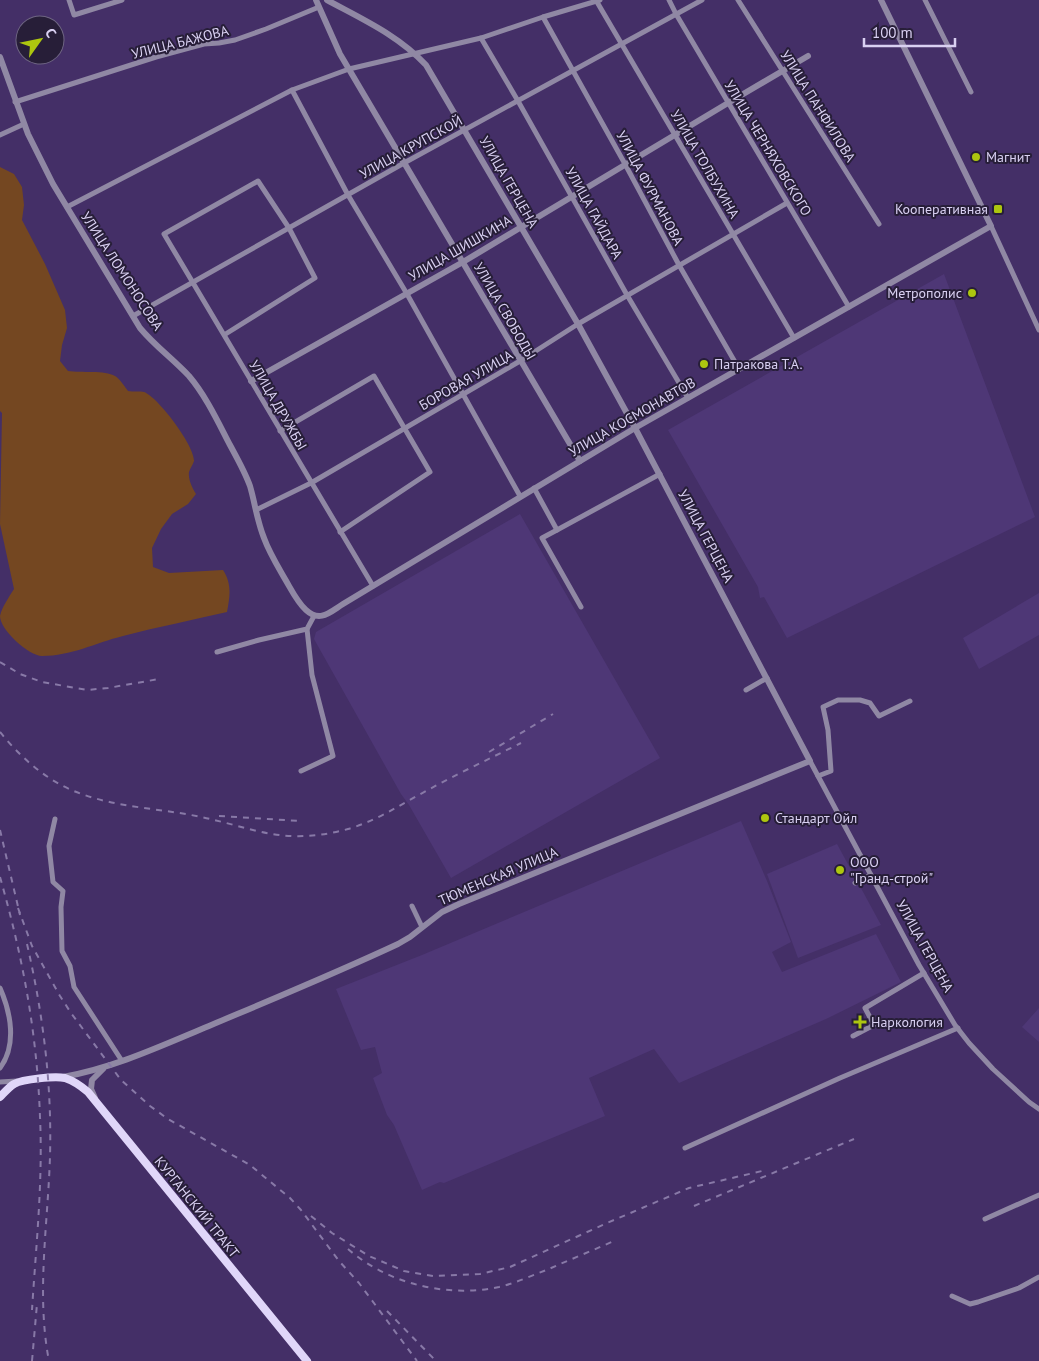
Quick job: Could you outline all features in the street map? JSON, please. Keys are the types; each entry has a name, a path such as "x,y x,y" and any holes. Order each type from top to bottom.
{"main road":[{"path":"0,1097 9,1088 22,1080 61,1077"},
{"name":"КУРГАНСКИЙ ТРАКТ","path":"61,1077 76,1082 88,1092 307,1361"}],"street":[{"path":"70,0 74,15 122,0"},
{"name":"УЛИЦА ГЕРЦЕНА","path":"327,0 389,33 415,53 426,65 578,324 660,474 810,761 924,973 969,1043 998,1074 1039,1109"},
{"name":"УЛИЦА ЧЕРНЯХОВСКОГО","path":"669,0 848,307"},
{"name":"УЛИЦА КРУПСКОЙ","path":"133,316 404,163 702,0"},
{"name":"УЛИЦА ПАНФИЛОВА","path":"738,0 879,224"},
{"path":"925,0 971,92"},
{"path":"67,207 292,90 349,69 481,38 598,1"},
{"name":"УЛИЦА ТОЛБУХИНА","path":"598,1 794,338"},
{"path":"884,1 1039,330"},
{"name":"УЛИЦА СВОБОДЫ","path":"317,3 340,54 580,461"},
{"name":"УЛИЦА БАЖОВА","path":"16,102 191,48 235,40 266,29 317,3"},
{"name":"УЛИЦА ФУРМАНОВА","path":"543,17 626,164 679,265 739,369"},
{"name":"УЛИЦА ГАЙДАРА","path":"481,38 627,295 688,398"},
{"name":"УЛИЦА ШИШКИНА","path":"251,381 462,262 808,56"},
{"name":"УЛИЦА ЛОМОНОСОВА","path":"0,57 24,124 53,184 149,339 190,377 202,394 249,485 270,552 298,601 314,616"},
{"path":"292,90 348,195 407,294 520,496"},
{"path":"0,136 24,124"},
{"name":"УЛИЦА ДРУЖБЫ","path":"288,228 258,181 164,234 373,586"},
{"name":"БОРОВАЯ УЛИЦА","path":"256,510 311,482 405,428 520,361 627,295 787,203"},
{"name":"УЛИЦА КОСМОНАВТОВ","path":"314,616 324,615 635,428 991,226"},
{"path":"224,335 315,278 288,228"},
{"path":"280,431 374,376 405,428 430,472 340,532"},
{"path":"581,607 542,538 660,474"},
{"path":"534,488 557,530"},
{"path":"301,771 333,756 312,675 307,629 314,616"},
{"path":"217,652 307,629"},
{"path":"746,690 767,678"},
{"path":"818,776 831,770 828,730 823,707 838,700 860,700 870,703 879,716 910,701"},
{"name":"ТЮМЕНСКАЯ УЛИЦА","path":"61,1077 84,1074 106,1067 246,1011 398,944 442,912 467,900 810,761"},
{"path":"55,818 49,846 53,882 63,891 62,951 70,966 74,986 122,1061"},
{"path":"855,883 871,875"},
{"path":"412,906 422,927"},
{"path":"853,1036 874,1025 865,1008 924,973"},
{"path":"0,988 7,1004 12,1033 6,1060 0,1068"},
{"path":"685,1148 831,1082 958,1028"},
{"path":"99,1106 91,1085 95,1076 106,1067"},
{"path":"0,1082 22,1080"},
{"path":"985,1220 1039,1195"},
{"path":"952,1296 970,1304 1019,1288 1039,1277"}],"shaded area":[{"path":"0,167 14,174 22,187 24,205 22,220 45,264 65,310 67,328 60,361 68,371 111,374 119,379 128,391 144,392 150,396 175,423 193,454 194,461 189,475 196,494 188,504 172,514 161,529 152,548 153,567 169,573 223,570 228,580 229,590 227,612 123,636 73,652 42,656 36,655 23,647 10,635 1,622 1,613 14,589 0,524 2,413 0,411"},
{"path":"944,274 1035,517 787,638 764,597 760,598 758,587 668,430"},
{"path":"520,514 660,758 451,878 401,794 314,639 316,632"},
{"path":"1039,593 1039,635 979,669 963,638"},
{"path":"741,821 791,942 772,952 782,972 876,934 901,982 826,1019 679,1083 654,1049 589,1078 605,1116 444,1183 440,1182 422,1190 394,1125 387,1115 373,1078 382,1073 375,1047 361,1050 336,989 422,955"},
{"path":"837,844 881,925 798,958 767,874"},
{"path":"1039,1008 1039,1042 1022,1027"}],"railway":[{"path":"0,662 20,674 42,682 87,690 159,679"},
{"path":"489,752 553,714"},
{"path":"0,732 37,769 54,781 80,794 116,803 191,815 271,834 298,836 313,836 334,832 368,822 521,743"},
{"path":"219,816 301,821"},
{"path":"0,830 20,915"},
{"path":"0,877 22,966 36,1055 41,1165 32,1310"},
{"path":"18,908 32,946 60,996 121,1080 168,1119 250,1165 290,1198 339,1261 359,1283 417,1361"},
{"path":"27,944 42,1023 50,1102 50,1156 43,1285 45,1336 49,1361"},
{"path":"694,1206 854,1139"},
{"path":"311,1216 332,1233 369,1256 404,1271 433,1276 480,1274 510,1267 689,1188 762,1171"},
{"path":"348,1249 381,1271 400,1279 419,1285 459,1291 499,1287 518,1281 616,1240"},
{"path":"32,1361 37,1304"},
{"path":"387,1311 436,1361"}],"place":[{"name":"Магнит","path":"976,157"},
{"name":"Кооперативная","path":"998,209"},
{"name":"Метрополис","path":"972,293"},
{"name":"Патракова Т.А.","path":"704,364"},
{"name":"Стандарт Ойл","path":"765,818"},
{"name":"ООО \"Гранд-строй\"","path":"840,870"},
{"name":"Наркология","path":"860,1022"}]}
